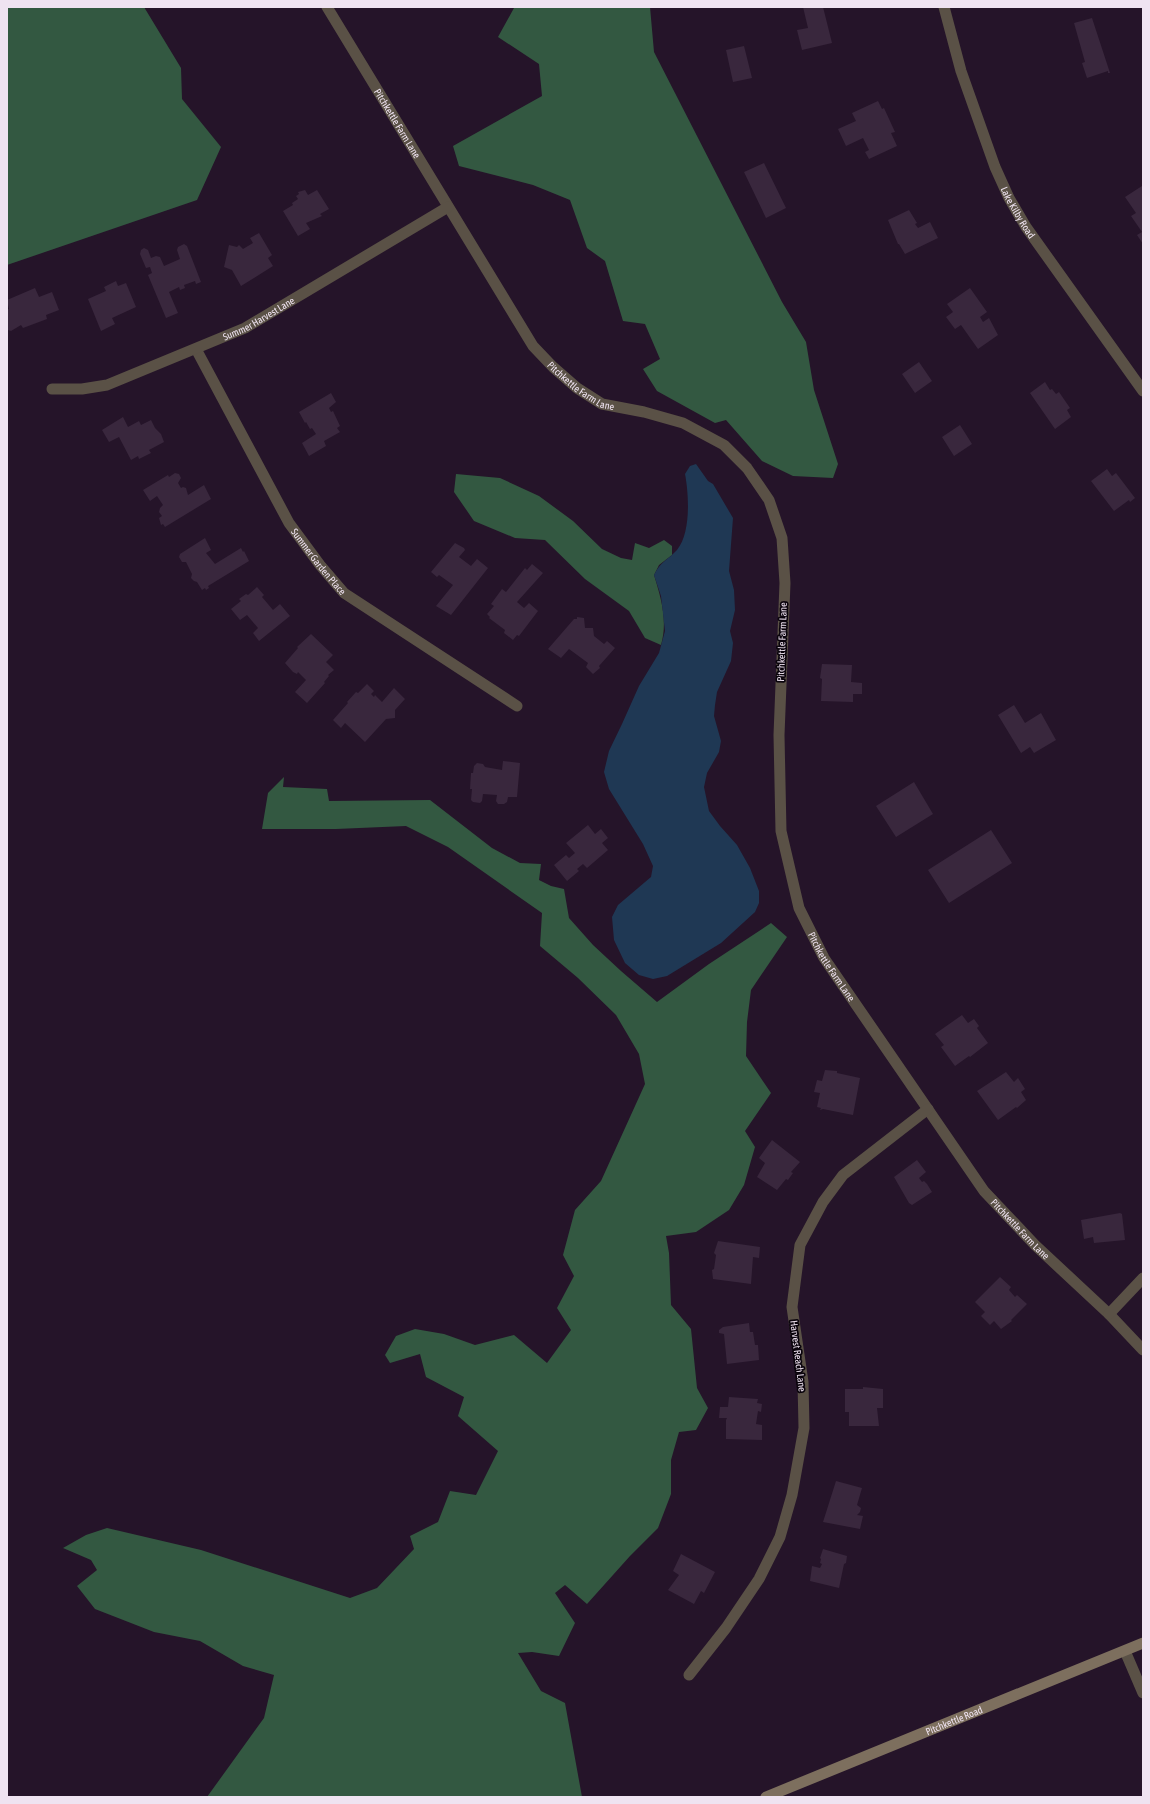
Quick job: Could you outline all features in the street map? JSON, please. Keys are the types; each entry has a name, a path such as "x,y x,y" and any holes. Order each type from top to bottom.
{"main road":[{"name":"Pitchkettle Road","path":"766,1797 1143,1644"}],"street":[{"name":"Pitchkettle Farm Lane","path":"327,7 533,346 553,367 577,388 602,404 644,412 684,423 724,445 747,468 769,500 782,538 785,583 779,735 781,831 799,908 824,958 984,1190 1035,1245 1109,1314 1143,1350"},
{"name":"Lake Kilby Road","path":"944,7 964,78 995,168 1009,198 1026,227 1143,391"},
{"name":"Summer Harvest Lane","path":"52,389 82,390 107,386 245,328 448,207"},
{"name":"Summer Garden Place","path":"196,349 289,523 320,565 344,593 517,706"},
{"name":"Harvest Reach Lane","path":"689,1675 726,1628 759,1579 780,1537 792,1495 804,1428 803,1382 792,1307 800,1245 823,1202 843,1175 928,1108"},
{"path":"1109,1314 1143,1278"},
{"path":"1125,1651 1143,1693"}],"green space":[{"path":"7,7 144,7 181,68 182,99 221,147 197,200 7,265"},
{"path":"650,7 654,52 782,302 806,342 814,390 838,464 833,478 793,476 762,461 726,420 715,423 657,391 643,369 660,359 645,324 623,321 605,261 587,248 570,200 533,185 459,166 453,146 542,96 539,64 498,37 514,8"},
{"path":"456,474 500,478 539,496 573,521 602,549 621,558 632,560 635,543 649,548 664,540 672,546 672,555 659,565 654,575 664,618 661,645 645,638 629,611 585,579 545,540 515,538 474,521 454,492"},
{"path":"284,777 283,787 327,789 329,801 430,800 492,848 520,863 541,864 539,880 551,886 564,889 569,918 593,945 657,1002 709,964 771,923 787,937 751,990 747,1022 746,1056 771,1093 745,1131 755,1147 744,1185 729,1210 696,1232 666,1236 669,1253 671,1305 691,1329 697,1388 708,1408 696,1430 679,1432 671,1460 671,1494 658,1528 630,1556 587,1604 565,1585 555,1593 575,1623 559,1656 532,1652 518,1653 541,1691 565,1703 582,1797 207,1797 264,1718 274,1675 243,1666 200,1641 154,1632 95,1609 77,1586 97,1570 91,1560 63,1548 86,1535 107,1528 201,1550 350,1598 377,1588 414,1549 410,1536 438,1522 450,1491 476,1495 498,1451 458,1416 464,1397 426,1377 420,1354 390,1363 385,1355 396,1336 415,1329 444,1334 475,1345 514,1335 547,1363 571,1330 557,1308 574,1276 563,1255 575,1210 601,1181 645,1084 639,1054 616,1015 578,978 540,946 542,913 448,847 406,826 336,829 262,829 268,793"}],"water":[{"path":"696,464 708,481 713,484 733,518 729,571 734,590 735,610 730,631 733,643 731,661 717,692 715,705 714,716 721,741 719,752 707,773 704,787 709,811 737,845 750,868 759,891 759,903 755,912 721,943 667,976 653,979 639,975 625,963 614,940 612,917 618,905 651,877 653,866 643,844 609,789 604,772 609,751 639,686 659,653 665,631 661,596 654,575 659,567 677,550 682,543 688,514 685,474 690,466"}],"building":[{"path":"803,7 823,7 832,43 802,50 797,30 808,28"},
{"path":"1092,18 1110,73 1108,73 1108,71 1087,78 1082,63 1085,62 1074,23"},
{"path":"744,46 752,78 733,82 726,50"},
{"path":"878,101 882,109 884,108 895,132 891,133 897,146 869,159 865,152 869,150 863,138 846,146 838,129 856,121 852,113"},
{"path":"764,163 786,208 766,218 744,172"},
{"path":"1142,186 1143,244 1137,235 1142,232 1131,216 1136,213 1125,197"},
{"path":"305,190 308,195 317,190 329,209 320,214 322,216 306,223 310,229 298,236 283,211 293,205 292,203 298,199 296,196 299,194 298,192"},
{"path":"909,210 917,223 915,224 918,228 930,222 938,238 905,254 898,244 888,220"},
{"path":"259,233 272,255 268,258 273,266 241,286 232,270 224,267 229,245 237,247 239,245 243,249 253,243 250,238"},
{"path":"184,244 187,246 201,282 196,284 195,281 184,285 185,288 180,290 179,287 169,292 178,313 166,318 148,275 152,273 150,267 146,268 140,254 141,250 144,248 148,250 151,258 156,256 160,257 164,266 180,259 177,250 178,247"},
{"path":"116,281 118,286 126,283 136,307 112,318 115,324 101,331 88,299 106,291 104,287"},
{"path":"35,288 39,297 52,292 59,310 46,315 47,319 23,328 21,325 11,331 8,330 7,310 9,309 7,300"},
{"path":"970,288 987,312 980,317 983,322 989,318 998,335 978,349 961,325 955,329 946,317 953,312 947,304"},
{"path":"919,362 932,381 915,393 902,374"},
{"path":"1045,382 1050,390 1052,389 1056,394 1059,392 1070,408 1067,410 1071,417 1055,429 1030,393"},
{"path":"331,393 336,402 329,408 331,412 333,411 340,426 337,428 340,432 324,441 326,446 309,456 302,443 316,434 312,428 310,429 306,422 305,423 299,412"},
{"path":"123,417 128,427 139,421 141,425 151,420 155,428 161,434 164,442 149,450 151,453 139,459 138,456 131,460 119,437 109,442 102,430"},
{"path":"960,425 972,444 954,456 942,437"},
{"path":"1107,469 1112,476 1116,473 1135,498 1130,502 1129,500 1114,511 1091,481"},
{"path":"175,473 179,474 181,478 178,483 181,488 186,488 188,495 204,485 211,499 165,527 163,524 161,525 159,518 162,516 159,512 163,505 157,496 150,501 143,490 168,475 169,477"},
{"path":"205,538 211,550 206,553 215,564 241,548 249,561 208,586 209,588 206,590 205,588 202,590 197,582 191,578 192,574 186,562 182,562 179,557 180,554"},
{"path":"455,543 465,550 459,557 471,566 477,559 488,568 451,615 436,606 453,585 439,575 437,577 431,572"},
{"path":"532,564 543,573 517,602 524,608 529,603 538,611 519,636 517,635 513,640 504,633 505,630 489,618 490,617 487,614 494,606 491,604 502,589 506,592 525,568 527,570"},
{"path":"257,587 264,595 262,597 273,610 280,604 290,616 259,641 253,633 258,628 247,615 240,620 231,609 241,601 239,599 246,594 248,595"},
{"path":"577,617 584,618 585,628 593,628 594,636 604,644 607,641 615,648 599,666 600,668 593,674 586,667 588,663 569,649 561,658 548,649 574,619 577,619"},
{"path":"311,634 333,655 326,662 334,670 328,675 329,676 324,682 325,683 307,703 295,692 306,680 298,672 297,674 293,672 285,663 298,648 297,647"},
{"path":"822,664 852,665 851,682 862,683 862,694 853,694 853,702 821,701 822,679 820,678"},
{"path":"367,684 374,691 371,694 374,697 375,695 382,702 394,688 405,699 395,710 395,718 386,719 365,742 345,723 341,728 333,720 356,692 358,693"},
{"path":"1014,705 1025,723 1041,713 1056,740 1034,753 1030,747 1021,753 998,715"},
{"path":"503,761 520,763 517,797 508,797 507,802 504,804 498,804 496,801 497,795 483,794 482,801 480,803 473,802 471,800 472,789 470,789 471,773 473,773 474,766 477,763 483,764 485,767 502,770"},
{"path":"914,782 933,814 896,837 876,806"},
{"path":"588,825 595,834 601,829 608,838 602,843 608,850 587,868 583,864 577,869 579,871 567,881 554,865 566,855 569,858 575,853 566,843"},
{"path":"991,830 1012,863 949,903 928,870"},
{"path":"962,1015 968,1023 974,1019 979,1026 977,1028 988,1043 955,1066 941,1047 944,1045 935,1034"},
{"path":"825,1070 837,1071 837,1073 860,1078 853,1115 823,1109 820,1110 821,1108 817,1107 820,1093 814,1092 817,1080 822,1081"},
{"path":"1006,1072 1014,1082 1018,1078 1025,1089 1021,1092 1026,1100 1017,1108 1016,1107 998,1120 977,1091"},
{"path":"772,1140 800,1162 791,1172 793,1173 788,1180 786,1179 777,1190 757,1177 765,1163 759,1158"},
{"path":"917,1160 926,1172 919,1178 922,1182 924,1181 927,1184 932,1192 912,1205 909,1203 894,1177"},
{"path":"1120,1213 1122,1214 1125,1240 1094,1243 1093,1237 1084,1239 1081,1220"},
{"path":"718,1241 760,1247 759,1258 753,1257 751,1284 713,1279 712,1270 714,1269 716,1255 714,1253"},
{"path":"1000,1277 1011,1287 1009,1290 1015,1297 1017,1295 1027,1304 1011,1320 1012,1321 1001,1329 994,1321 990,1325 981,1316 985,1312 975,1302"},
{"path":"749,1323 750,1332 753,1332 755,1345 758,1345 759,1360 727,1364 724,1334 719,1333 719,1330 723,1327"},
{"path":"863,1387 883,1389 883,1408 877,1408 879,1426 849,1426 849,1412 845,1412 845,1389 863,1389"},
{"path":"729,1397 758,1399 757,1403 762,1404 761,1412 758,1411 756,1424 762,1425 762,1440 726,1439 727,1418 719,1418 720,1407 728,1407"},
{"path":"836,1481 862,1488 857,1505 861,1508 857,1515 863,1516 860,1529 823,1522"},
{"path":"823,1549 847,1556 839,1588 810,1581 812,1566 820,1568 822,1564 820,1563 820,1558"},
{"path":"681,1554 715,1572 704,1593 701,1591 694,1604 668,1590 679,1575 673,1571"}]}
